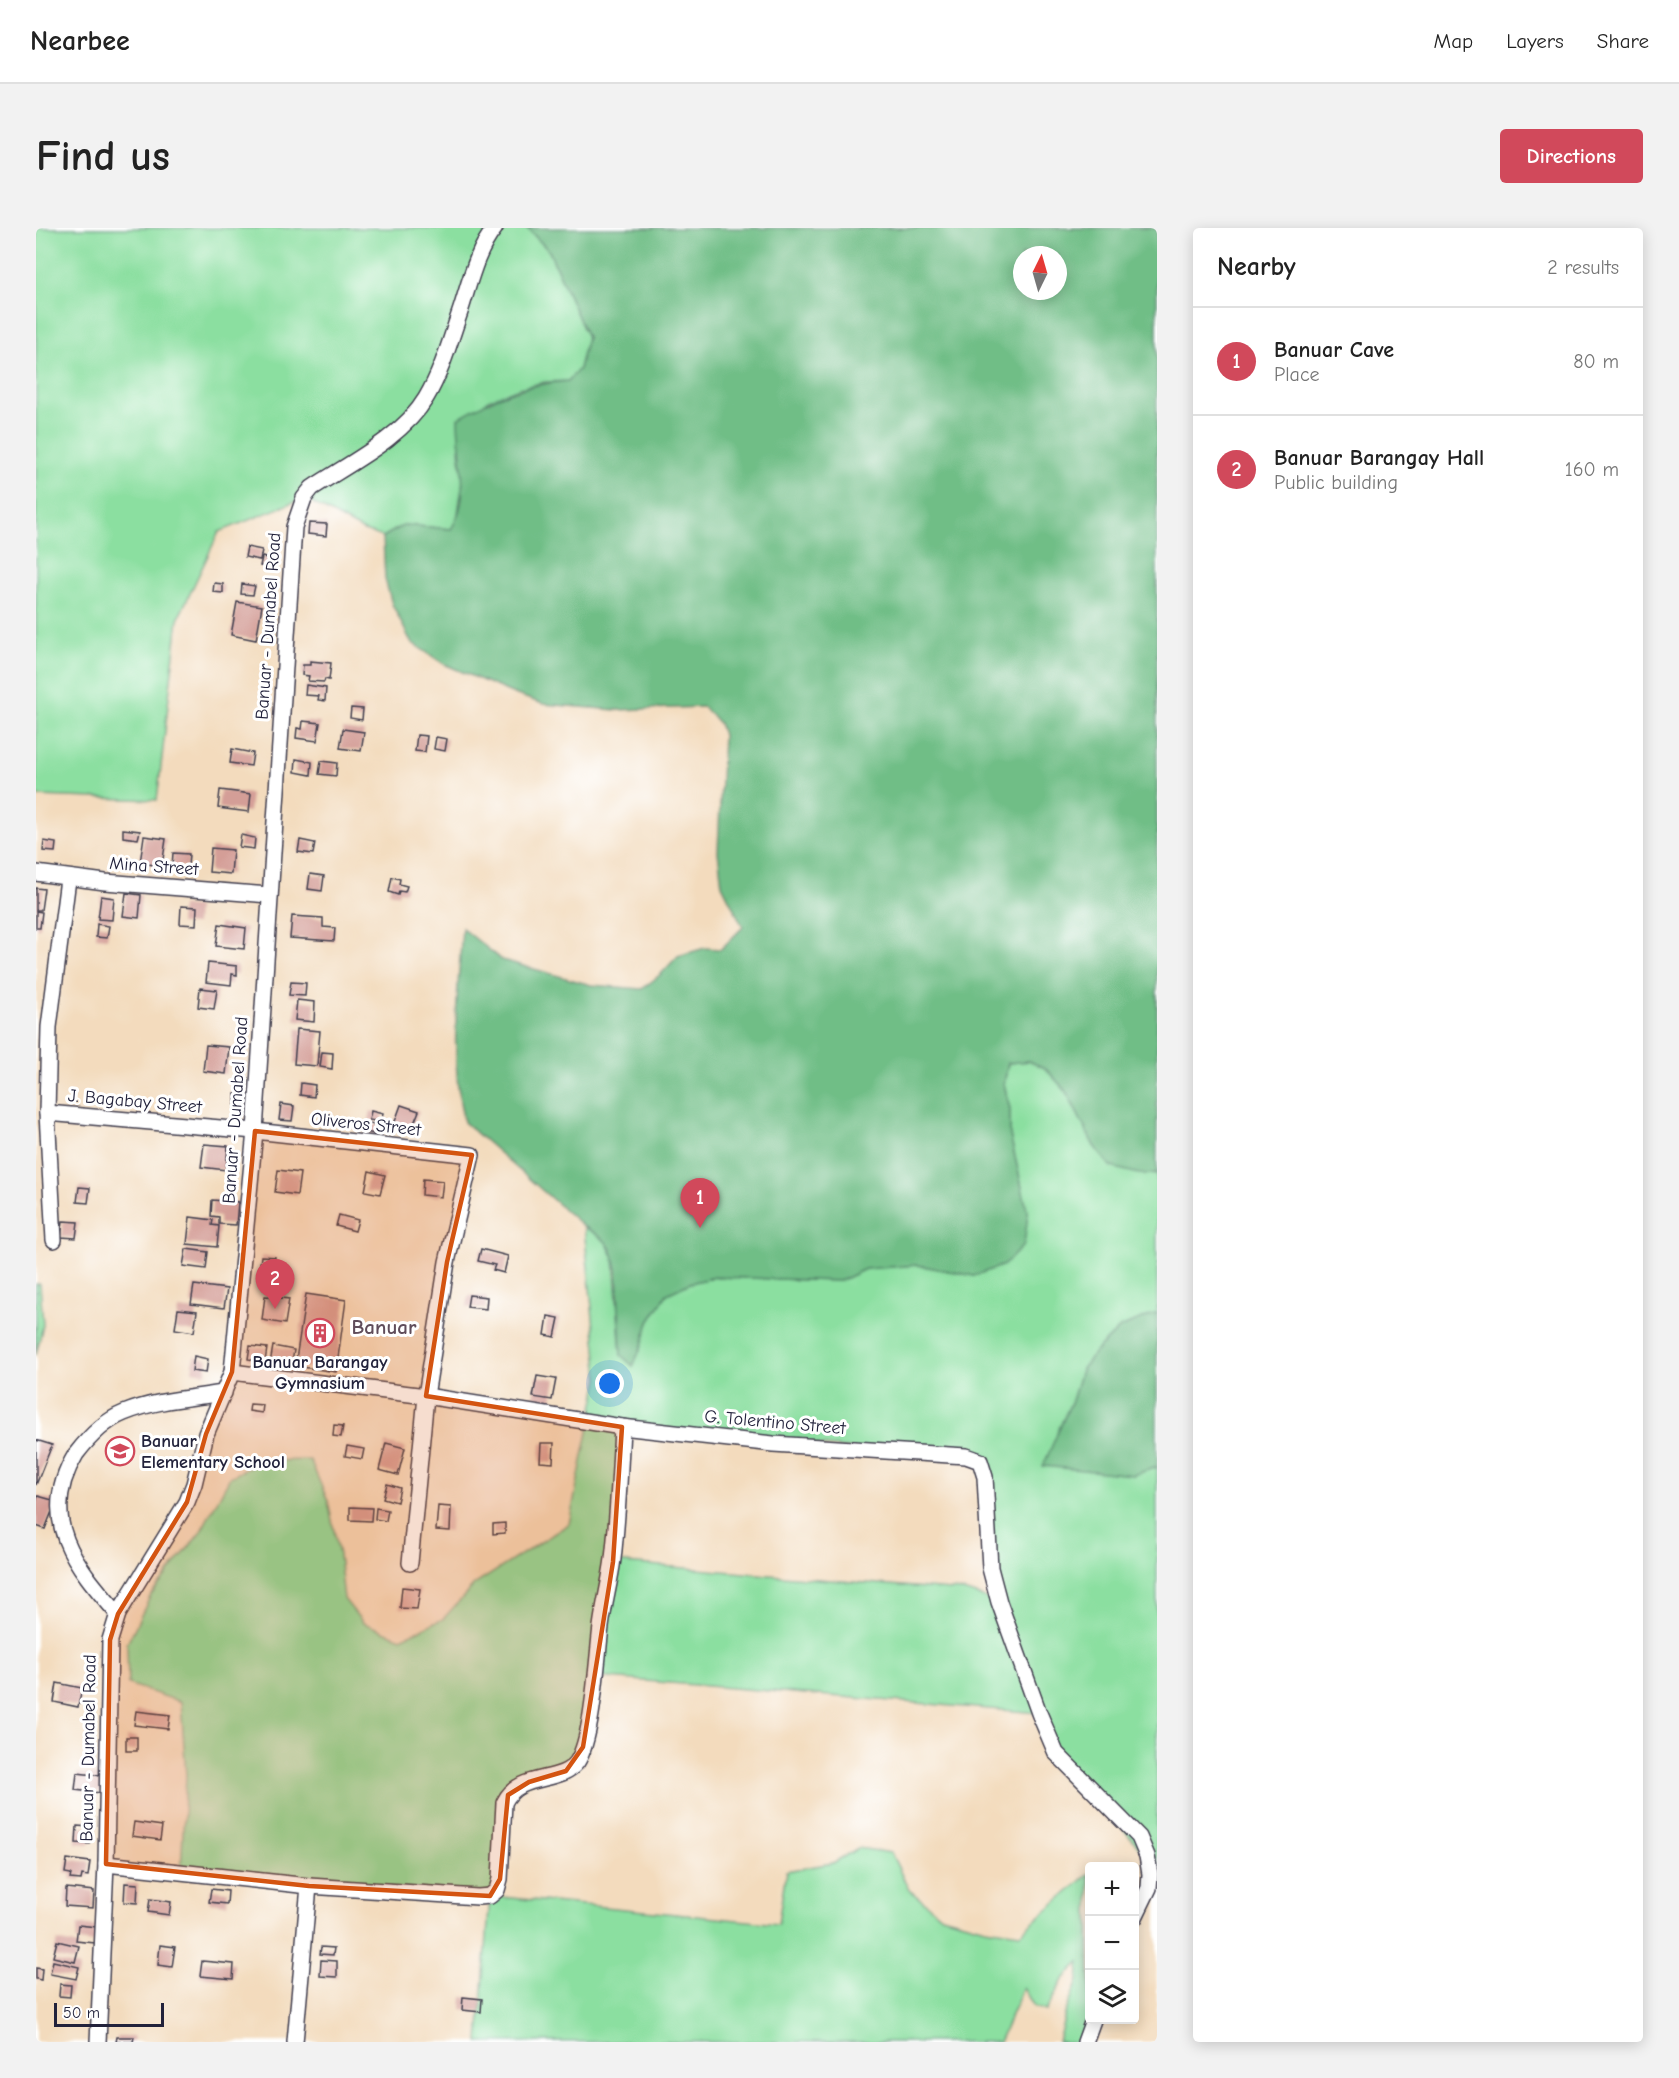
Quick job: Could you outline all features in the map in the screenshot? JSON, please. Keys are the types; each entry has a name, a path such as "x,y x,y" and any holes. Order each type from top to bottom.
{"street":[{"name":"Banuar - Dumabel Road","path":"98,2042 106,1864 110,1640 118,1614 187,1502 194,1484 206,1434 232,1372 255,1131 291,548 297,512 312,488 392,436 411,418 426,399 438,373 477,261 489,234 495,228"},
{"name":"Mina Street","path":"36,873 68,879 269,895"},
{"path":"54,1240 47,1113 49,1027 68,879"},
{"name":"J. Bagabay Street","path":"47,1113 255,1131"},
{"name":"Oliveros Street","path":"255,1131 472,1155 447,1262 426,1396"},
{"name":"G. Tolentino Street","path":"232,1372 426,1396 622,1427 773,1444 974,1458 980,1461 985,1477 990,1568 999,1602 1039,1713 1056,1753 1139,1837 1147,1856 1150,1874 1149,1888 1135,1916"},
{"path":"118,1614 78,1568 57,1526 56,1509 66,1468 99,1428 124,1413 168,1401 224,1393"},
{"path":"410,1563 426,1396"},
{"path":"106,1864 309,1886 490,1896 496,1890 500,1879 503,1813 508,1795 529,1782 566,1771 577,1762 583,1747 589,1725 601,1624 613,1562 619,1506 622,1427"},
{"path":"295,2042 309,1886"},
{"path":"1085,2042 1090,2024"}],"highlighted area":[{"path":"255,1131 472,1155 447,1262 426,1396 622,1427 613,1562 583,1747 566,1771 529,1782 508,1795 500,1879 490,1896 309,1886 106,1864 110,1640 118,1614 187,1502 206,1434 232,1372"}],"green space":[{"path":"36,228 527,228 549,251 587,337 579,369 568,381 545,382 519,388 488,400 459,449 463,480 457,520 452,529 404,525 383,537 364,531 304,498 219,532 178,619 157,800 36,796"},
{"path":"527,228 1157,228 1157,1174 1139,1174 1111,1167 1094,1146 1066,1091 1045,1068 1029,1061 1008,1063 1004,1084 1010,1109 1010,1135 1028,1214 1024,1245 1004,1265 974,1276 918,1265 865,1269 840,1281 715,1277 690,1283 667,1294 649,1322 633,1366 621,1355 617,1270 613,1254 607,1243 584,1227 464,1122 459,1098 456,1050 462,928 502,960 591,985 642,989 678,956 705,948 721,949 743,927 722,885 718,852 723,735 719,723 703,707 616,710 543,704 444,664 411,642 392,604 385,579 383,537 404,525 451,529 461,504 462,490 458,418 510,392 537,385 568,381 579,369 587,337 549,251"},
{"path":"1029,1061 1045,1068 1066,1091 1094,1146 1154,1175 1157,1174 1157,1313 1120,1328 1096,1351 1081,1370 1073,1398 1057,1433 1133,1475 1157,1467 1157,1887 1149,1888 1147,1856 1056,1753 1039,1713 596,1677 577,1762 514,1789 491,1896 778,1924 786,1871 833,1863 858,1848 891,1853 909,1890 942,1916 985,1928 1020,1933 1085,1877 1085,2024 1089,2024 1085,2042 1058,2042 1065,2014 1078,1980 1080,1962 1063,1980 1046,2011 1034,2007 1023,1988 999,2042 479,2042 490,1896 181,1871 186,1776 181,1702 128,1684 127,1644 151,1595 200,1533 230,1477 262,1461 310,1460 328,1501 339,1555 344,1599 363,1623 401,1638 443,1619 474,1585 569,1524 599,1379 584,1227 604,1238 614,1258 621,1355 633,1366 649,1322 667,1294 690,1283 715,1277 840,1281 865,1269 918,1265 974,1276 1028,1214 1010,1135 1010,1109 1004,1084 1008,1063","holes":["623,1427 980,1461 998,1602 963,1591 613,1562"]},
{"path":"36,1284 40,1284 43,1325 36,1355"},
{"path":"1157,1313 1157,1467 1133,1475 1043,1466 1073,1398 1081,1370 1096,1351 1120,1328"}],"building":[{"path":"309,523 327,524 326,536 308,534"},
{"path":"247,547 262,550 260,560 245,557"},
{"path":"262,557 272,559 271,567 260,566"},
{"path":"214,583 223,584 223,593 213,592"},
{"path":"242,584 255,586 253,595 241,594"},
{"path":"237,602 262,606 256,640 231,635"},
{"path":"310,661 331,663 329,680 308,681 309,676 302,675 303,665 310,665"},
{"path":"306,685 326,688 325,701 318,700 319,696 305,695"},
{"path":"351,708 363,709 362,720 350,718"},
{"path":"303,721 320,723 317,741 296,738 297,728 302,729"},
{"path":"343,729 364,732 361,751 340,748"},
{"path":"417,735 427,736 425,752 415,751"},
{"path":"436,737 447,739 445,751 434,749"},
{"path":"232,749 253,753 251,766 230,763"},
{"path":"296,759 312,762 311,775 295,772"},
{"path":"321,761 337,763 336,776 319,774"},
{"path":"220,790 251,794 249,812 218,808"},
{"path":"123,829 140,831 138,839 123,837"},
{"path":"241,835 255,838 254,849 239,847"},
{"path":"144,836 166,839 162,866 140,863"},
{"path":"300,840 315,843 313,854 298,852"},
{"path":"44,841 56,843 55,852 43,851"},
{"path":"211,848 233,850 231,874 209,872"},
{"path":"173,853 189,854 188,867 172,866"},
{"path":"310,874 324,876 322,891 308,889"},
{"path":"392,877 400,879 399,884 407,886 405,892 399,891 398,895 389,892"},
{"path":"36,888 44,889 41,910 36,910"},
{"path":"126,893 141,895 139,918 123,916"},
{"path":"101,896 114,898 112,920 98,919"},
{"path":"181,906 197,907 196,925 180,924"},
{"path":"36,911 42,912 40,928 36,928"},
{"path":"292,916 323,918 323,927 335,928 334,941 290,938"},
{"path":"97,924 109,926 107,938 96,937"},
{"path":"219,924 246,928 244,949 216,946"},
{"path":"208,963 237,966 237,975 232,974 231,985 206,982"},
{"path":"291,982 306,983 305,996 289,995"},
{"path":"200,988 217,990 214,1009 198,1007"},
{"path":"297,1000 315,1002 314,1022 295,1020"},
{"path":"297,1029 320,1031 317,1066 294,1064"},
{"path":"206,1045 229,1047 226,1074 203,1071"},
{"path":"322,1052 333,1053 332,1069 320,1067"},
{"path":"301,1083 315,1085 314,1097 300,1095"},
{"path":"235,1094 245,1094 245,1110 235,1110"},
{"path":"281,1104 294,1106 292,1121 279,1120"},
{"path":"401,1105 419,1111 410,1133 393,1127"},
{"path":"371,1111 383,1114 381,1122 369,1120"},
{"path":"368,1123 380,1125 378,1135 366,1132"},
{"path":"204,1144 228,1146 226,1170 201,1167"},
{"path":"278,1170 300,1173 297,1195 275,1192"},
{"path":"369,1171 385,1175 380,1194 365,1191"},
{"path":"423,1179 443,1181 441,1197 422,1195"},
{"path":"79,1187 90,1188 88,1203 77,1202"},
{"path":"212,1200 238,1202 236,1225 219,1224 219,1217 211,1216"},
{"path":"339,1215 358,1220 355,1231 336,1226"},
{"path":"190,1217 213,1220 212,1225 219,1226 217,1247 187,1244"},
{"path":"63,1221 78,1222 76,1238 61,1237"},
{"path":"186,1249 208,1252 206,1269 183,1266"},
{"path":"481,1249 508,1256 504,1273 493,1270 495,1265 478,1261"},
{"path":"261,1256 275,1257 274,1265 260,1264"},
{"path":"194,1285 227,1289 224,1308 191,1304"},
{"name":"Banuar Barangay Gymnasium","path":"306,1294 346,1300 336,1372 295,1366"},
{"path":"469,1295 487,1297 486,1309 467,1307"},
{"path":"265,1296 289,1299 285,1324 262,1320"},
{"path":"178,1309 197,1311 194,1332 175,1329"},
{"path":"548,1316 559,1318 555,1337 545,1335"},
{"path":"250,1346 267,1348 265,1362 248,1359"},
{"path":"273,1346 294,1350 291,1368 270,1364"},
{"path":"194,1356 208,1359 206,1373 192,1371"},
{"path":"537,1376 556,1379 552,1400 533,1397"},
{"path":"250,1404 263,1405 262,1413 249,1411"},
{"path":"334,1425 343,1426 341,1437 333,1436"},
{"path":"36,1440 52,1445 36,1485"},
{"path":"386,1443 405,1448 398,1475 379,1470"},
{"path":"541,1443 554,1443 553,1463 540,1462"},
{"path":"347,1446 364,1449 362,1459 345,1456"},
{"path":"387,1484 400,1488 397,1502 383,1498"},
{"path":"38,1496 56,1501 45,1529 36,1526"},
{"path":"438,1506 451,1507 450,1531 436,1530"},
{"path":"350,1507 372,1508 371,1521 350,1520"},
{"path":"376,1508 388,1510 386,1521 375,1519"},
{"path":"505,1523 505,1533 493,1534 493,1524"},
{"path":"402,1587 420,1589 417,1609 400,1608"},
{"path":"57,1683 82,1688 78,1707 54,1702"},
{"path":"136,1711 170,1715 168,1729 134,1725"},
{"path":"126,1737 137,1737 137,1751 126,1751"},
{"path":"77,1773 103,1776 101,1793 75,1790"},
{"path":"134,1822 162,1826 160,1840 132,1836"},
{"path":"77,1826 90,1827 90,1844 76,1843"},
{"path":"67,1859 90,1862 88,1876 82,1875 81,1880 70,1879 71,1874 65,1873"},
{"path":"125,1883 138,1884 137,1903 124,1902"},
{"path":"66,1888 94,1891 93,1908 65,1906"},
{"path":"211,1889 228,1891 227,1904 209,1902"},
{"path":"150,1899 171,1902 169,1915 148,1912"},
{"path":"78,1925 97,1927 95,1943 76,1941"},
{"path":"57,1941 79,1946 75,1962 53,1957"},
{"path":"160,1945 175,1947 172,1967 158,1965"},
{"path":"321,1947 334,1948 333,1955 320,1954"},
{"path":"321,1960 337,1961 337,1977 320,1976"},
{"path":"53,1961 79,1967 76,1979 50,1974"},
{"path":"202,1961 234,1964 233,1979 200,1976"},
{"path":"36,1968 42,1969 41,1980 36,1979"},
{"path":"60,1984 71,1985 70,1997 59,1996"},
{"path":"463,1997 482,1999 481,2012 462,2010"},
{"path":"117,2037 134,2037 133,2042 116,2042"}],"place":[{"name":"Banuar Cave","path":"700,1228"},
{"name":"Banuar Barangay Hall","path":"275,1309"},
{"name":"Banuar Barangay Gymnasium","path":"320,1333"},
{"name":"Banuar Elementary School","path":"120,1451"}],"district":[{"name":"Banuar","path":"384,1327"}]}
